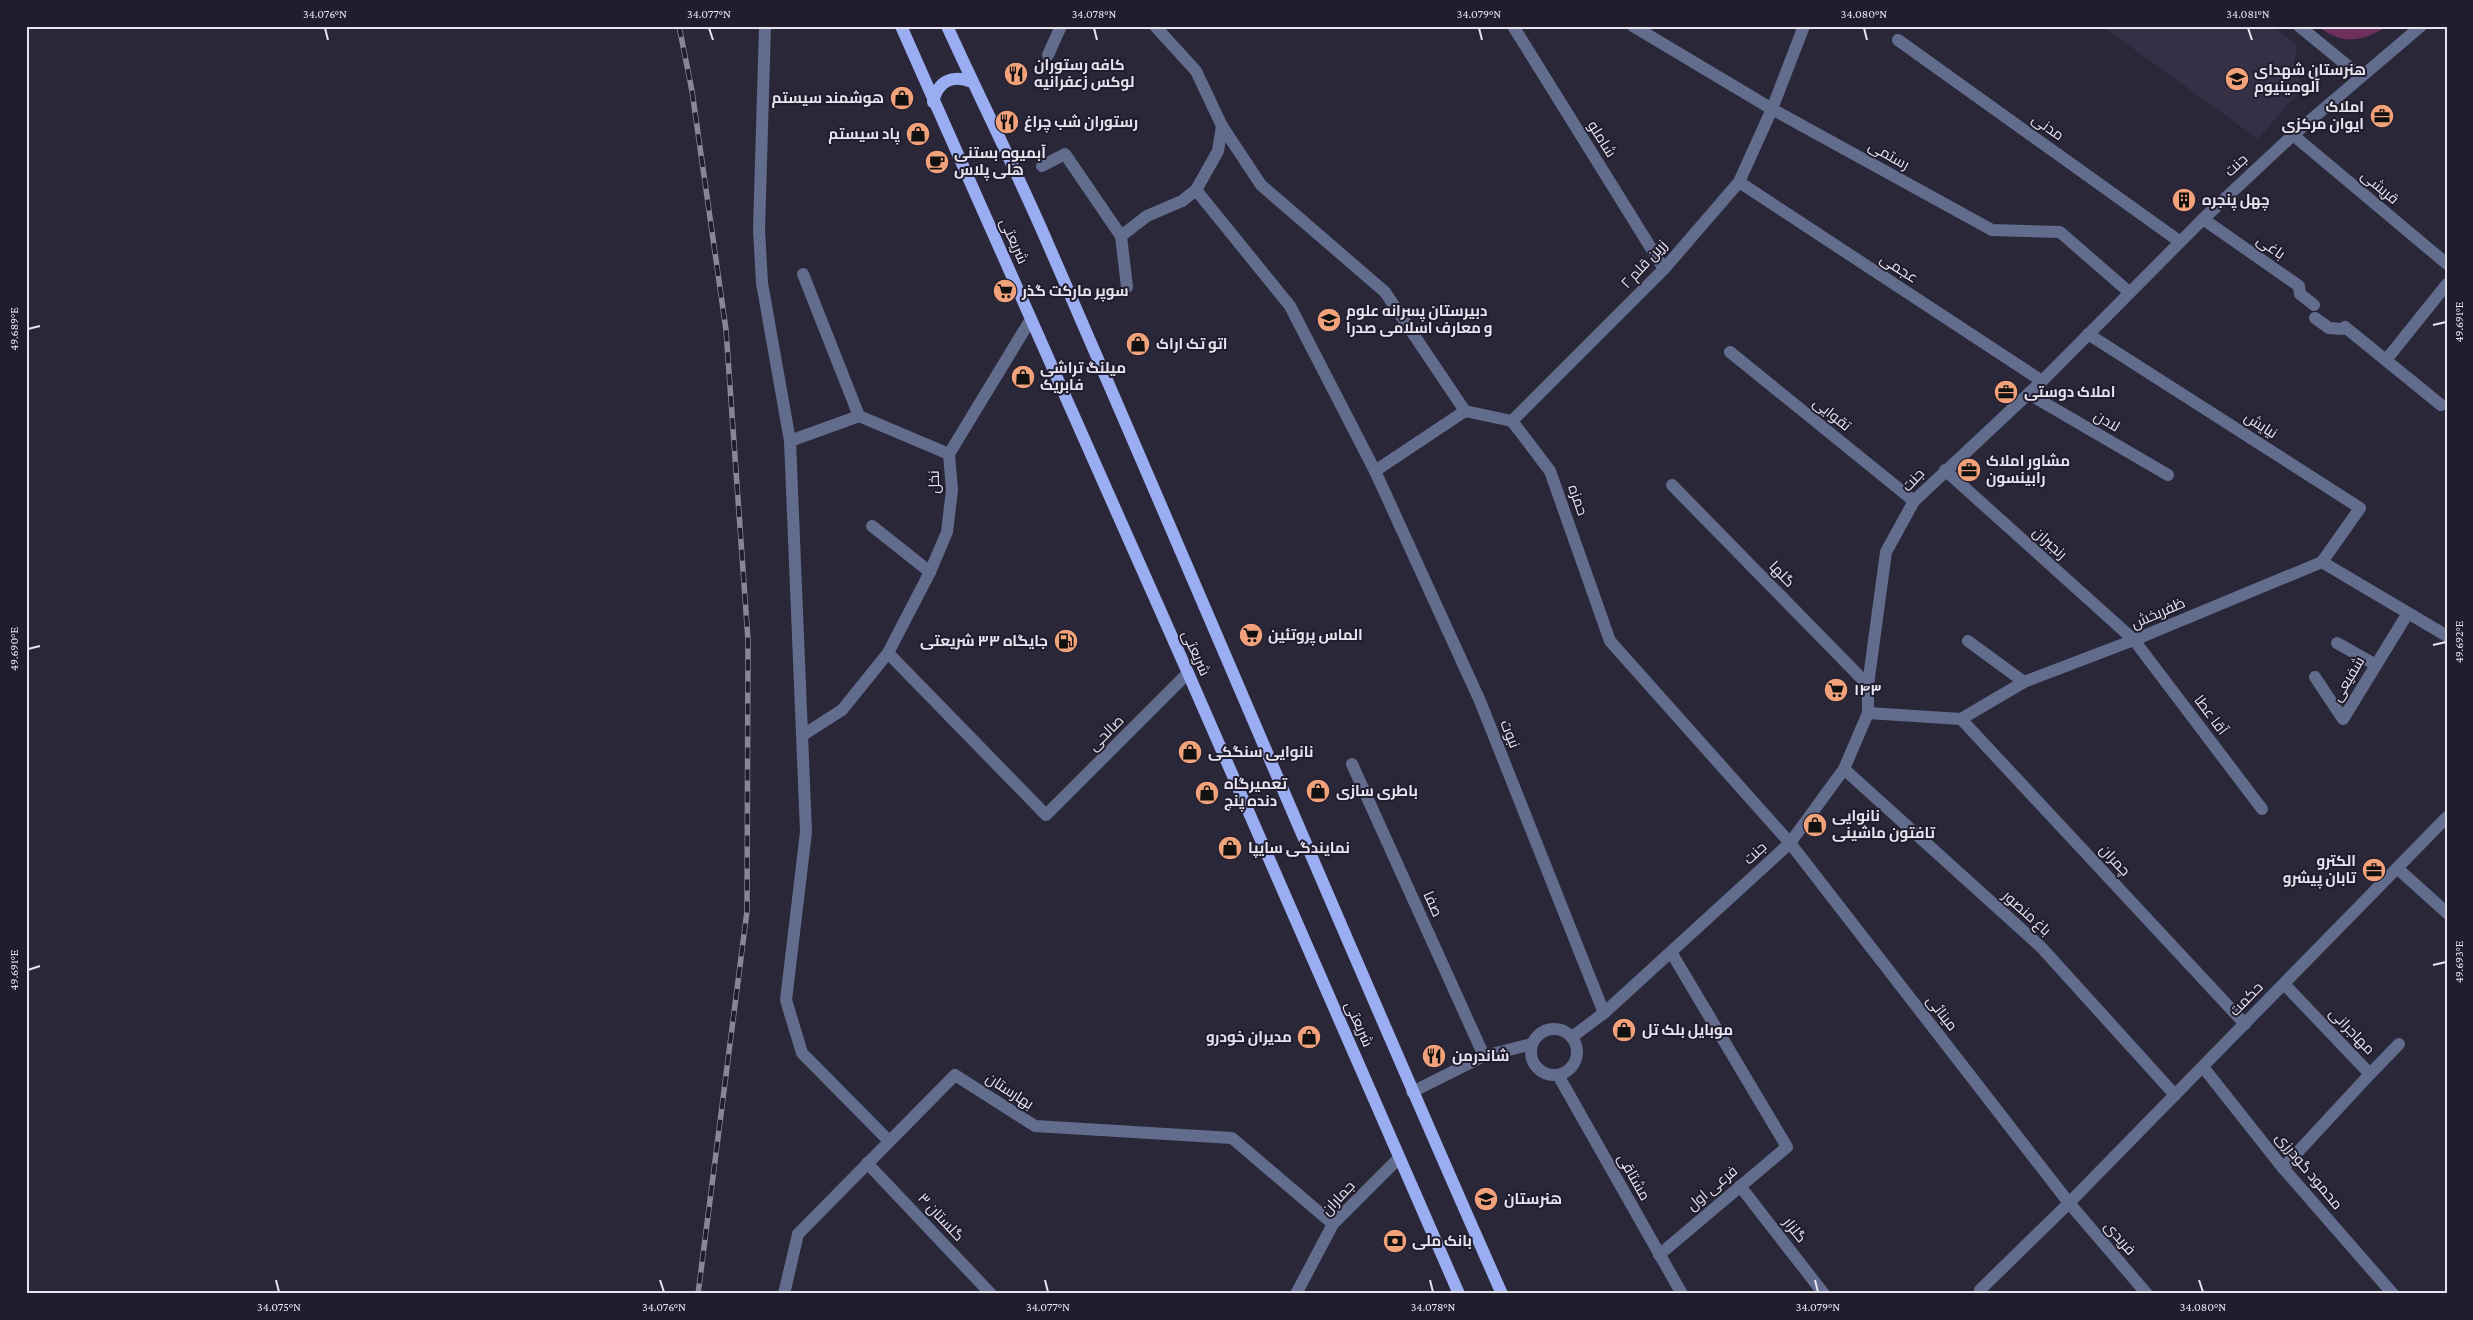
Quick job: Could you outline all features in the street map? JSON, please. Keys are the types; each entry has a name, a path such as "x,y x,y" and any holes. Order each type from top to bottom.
{"main road":[{"name":"شریعتی","path":"901,26 933,102 1188,673 1459,1294"},
{"name":"شریعتی","path":"947,26 1039,224 1204,602 1412,1092 1502,1294"},
{"path":"933,102 935,91 942,83 951,78 962,78 972,82"}],"street":[{"path":"765,26 759,230 762,283 790,441 806,832 786,1000 802,1054 889,1140"},
{"path":"1048,55 1061,26"},
{"path":"1155,26 1196,71 1222,126 1261,185 1386,292 1465,411 1512,421"},
{"name":"شاملو","path":"1513,26 1664,269"},
{"name":"رستمی","path":"1633,26 1772,109 1992,230 2060,232 2129,292"},
{"name":"زرین قلم ۲","path":"1512,421 1664,269 1739,182 1772,109 1804,26"},
{"path":"2299,26 2360,76"},
{"name":"جنت","path":"1572,1037 1604,1013 1790,844 1844,769 1868,713 1868,685 1886,552 1914,501 1945,470 2029,394 2179,241 2293,134 2421,26"},
{"name":"مدنی","path":"1898,40 2179,241"},
{"path":"1122,236 1147,216 1182,201 1196,190 1218,150 1222,126"},
{"name":"قریشی","path":"2293,134 2447,264"},
{"path":"1042,166 1065,154 1122,236 1127,287"},
{"name":"عجمی","path":"1739,182 2042,381"},
{"name":"نبوت","path":"1196,190 1290,306 1375,471 1480,701 1604,1013"},
{"name":"باغی","path":"2203,219 2299,286 2300,294 2329,328 2342,329 2345,327 2386,360"},
{"path":"803,274 859,416"},
{"path":"2441,404 2386,360 2447,284"},
{"name":"نخل","path":"803,735 842,710 888,653 930,572 947,532 952,490 949,454 1031,319"},
{"name":"نیایش","path":"2088,334 2360,508 2322,562"},
{"name":"تقوایی","path":"1730,352 1914,501"},
{"name":"لادن","path":"2029,394 2168,476"},
{"path":"1375,471 1465,411"},
{"path":"790,441 859,416 949,454"},
{"name":"حمزه","path":"1512,421 1550,471 1610,641 1790,844"},
{"name":"رنجبران","path":"1945,470 2134,640"},
{"name":"گلها","path":"1672,485 1868,685"},
{"path":"872,526 930,572"},
{"path":"2322,562 2447,636"},
{"name":"ظفربخش","path":"1960,719 2024,682 2134,640 2322,562"},
{"name":"شفیعی","path":"2315,677 2343,719 2408,613"},
{"name":"آقا عطا","path":"2134,640 2262,809"},
{"path":"1968,641 2024,682"},
{"path":"2337,643 2376,665"},
{"name":"صالحی","path":"888,653 1046,815 1188,673"},
{"path":"1868,713 1960,719"},
{"name":"چمران","path":"1960,719 2245,1024"},
{"name":"صفا","path":"1352,764 1484,1056"},
{"name":"باغ منصور","path":"1844,769 2041,948 2175,1095"},
{"name":"حکمت","path":"1980,1290 2069,1203 2447,817"},
{"name":"مینائی","path":"1790,844 2069,1203"},
{"path":"2397,868 2447,913"},
{"name":"فرعی اول","path":"1659,1255 1787,1146 1671,952"},
{"name":"مهاجرانی","path":"2283,1168 2370,1074 2284,984"},
{"path":"1546,1030 1560,1030 1572,1037 1577,1052 1576,1060 1572,1067 1558,1075 1544,1074 1534,1064 1531,1058 1532,1044 1535,1038 1546,1030"},
{"path":"1412,1092 1484,1056 1532,1044"},
{"path":"2370,1074 2399,1044"},
{"name":"محمود گودرزی","path":"2203,1067 2283,1168 2393,1294"},
{"name":"بهارستان","path":"784,1294 798,1234 954,1075 1035,1126 1232,1138 1333,1224"},
{"name":"مشتاقی","path":"1558,1075 1682,1294"},
{"name":"جماران","path":"1296,1294 1333,1224 1399,1158"},
{"name":"گلستان ۳","path":"867,1163 991,1294"},
{"name":"گلزار","path":"1740,1186 1824,1294"},
{"name":"فریدی","path":"2069,1203 2147,1294"}],"shaded area":[{"name":"هنرستان شهدای آلومینیوم","path":"2102,26 2273,26 2297,45 2293,72 2304,86 2258,139"},
{"path":"2318,26 2387,26 2369,36 2352,40 2336,37"}],"railway":[{"path":"679,26 692,91 726,330 748,640 747,911 698,1294"}],"place":[{"name":"کافه رستوران لوکس زعفرانیه","path":"1016,74"},
{"name":"هنرستان شهدای آلومینیوم","path":"2237,79"},
{"name":"هوشمند سیستم","path":"902,98"},
{"name":"املاک ایوان مرکزی","path":"2382,116"},
{"name":"رستوران شب چراغ","path":"1007,122"},
{"name":"پاد سیستم","path":"918,134"},
{"name":"آبمیوه بستنی هلی پلاس","path":"937,162"},
{"name":"چهل پنجره","path":"2184,200"},
{"name":"سوپر مارکت گذر","path":"1005,291"},
{"name":"دبیرستان پسرانه علوم و معارف اسلامی صدرا","path":"1329,320"},
{"name":"اتو تک اراک","path":"1138,344"},
{"name":"میلنگ تراشی فابریک","path":"1023,377"},
{"name":"املاک دوستی","path":"2006,392"},
{"name":"مشاور املاک رابینسون","path":"1969,470"},
{"name":"الماس پروتئین","path":"1251,635"},
{"name":"جایگاه ۳۳ شریعتی","path":"1066,641"},
{"name":"۱۴۳","path":"1836,690"},
{"name":"نانوایی سنگکی","path":"1190,752"},
{"name":"باطری سازی","path":"1318,791"},
{"name":"تعمیرگاه دنده پنج","path":"1207,793"},
{"name":"نانوایی تافتون ماشینی","path":"1815,825"},
{"name":"نمایندگی سایپا","path":"1230,848"},
{"name":"الکترو تابان پیشرو","path":"2374,870"},
{"name":"موبایل بلک تل","path":"1624,1030"},
{"name":"مدیران خودرو","path":"1309,1037"},
{"name":"شاندرمن","path":"1434,1056"},
{"name":"هنرستان","path":"1486,1199"},
{"name":"بانک ملی","path":"1395,1241"}]}
